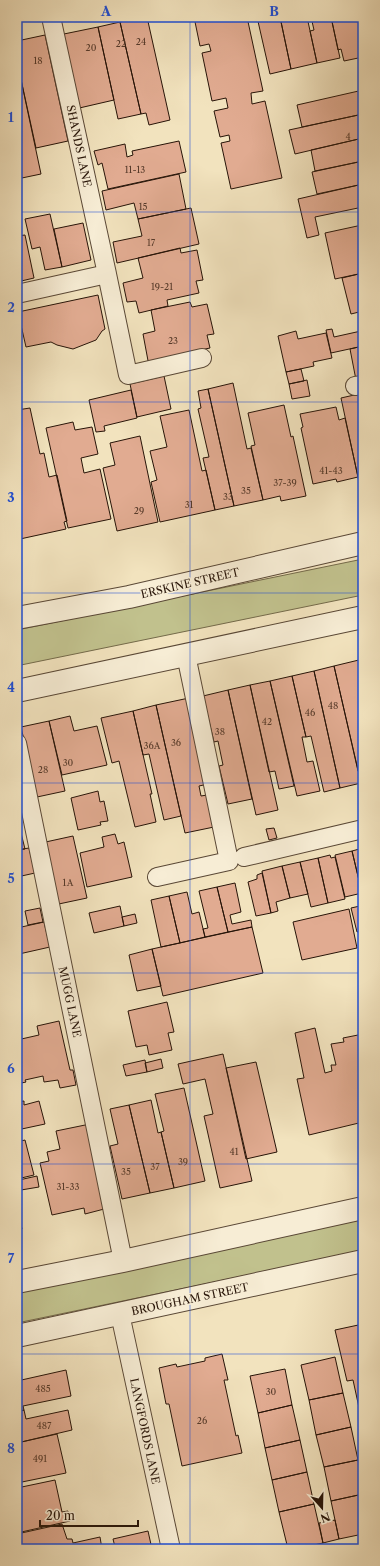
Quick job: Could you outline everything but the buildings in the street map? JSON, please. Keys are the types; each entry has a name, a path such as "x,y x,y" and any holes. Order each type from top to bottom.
{"street":[{"name":"ERSKINE STREET","path":"17,618 129,597 363,543"},
{"path":"17,691 363,617"},
{"path":"17,1282 123,1261 363,1208"},
{"name":"BROUGHAM STREET","path":"17,1336 363,1261"}],"lane":[{"name":"SHANDS LANE","path":"51,17 128,375 202,358"},
{"path":"17,294 107,274"},
{"path":"157,877 229,861 186,655"},
{"name":"MUGG LANE","path":"17,743 123,1261"},
{"path":"244,857 363,829"},
{"name":"LANGFORDS LANE","path":"120,1314 171,1549"}],"green space":[{"path":"363,559 363,595 21,665 17,644 17,630"},
{"path":"363,1218 363,1251 17,1323 17,1289"}]}
